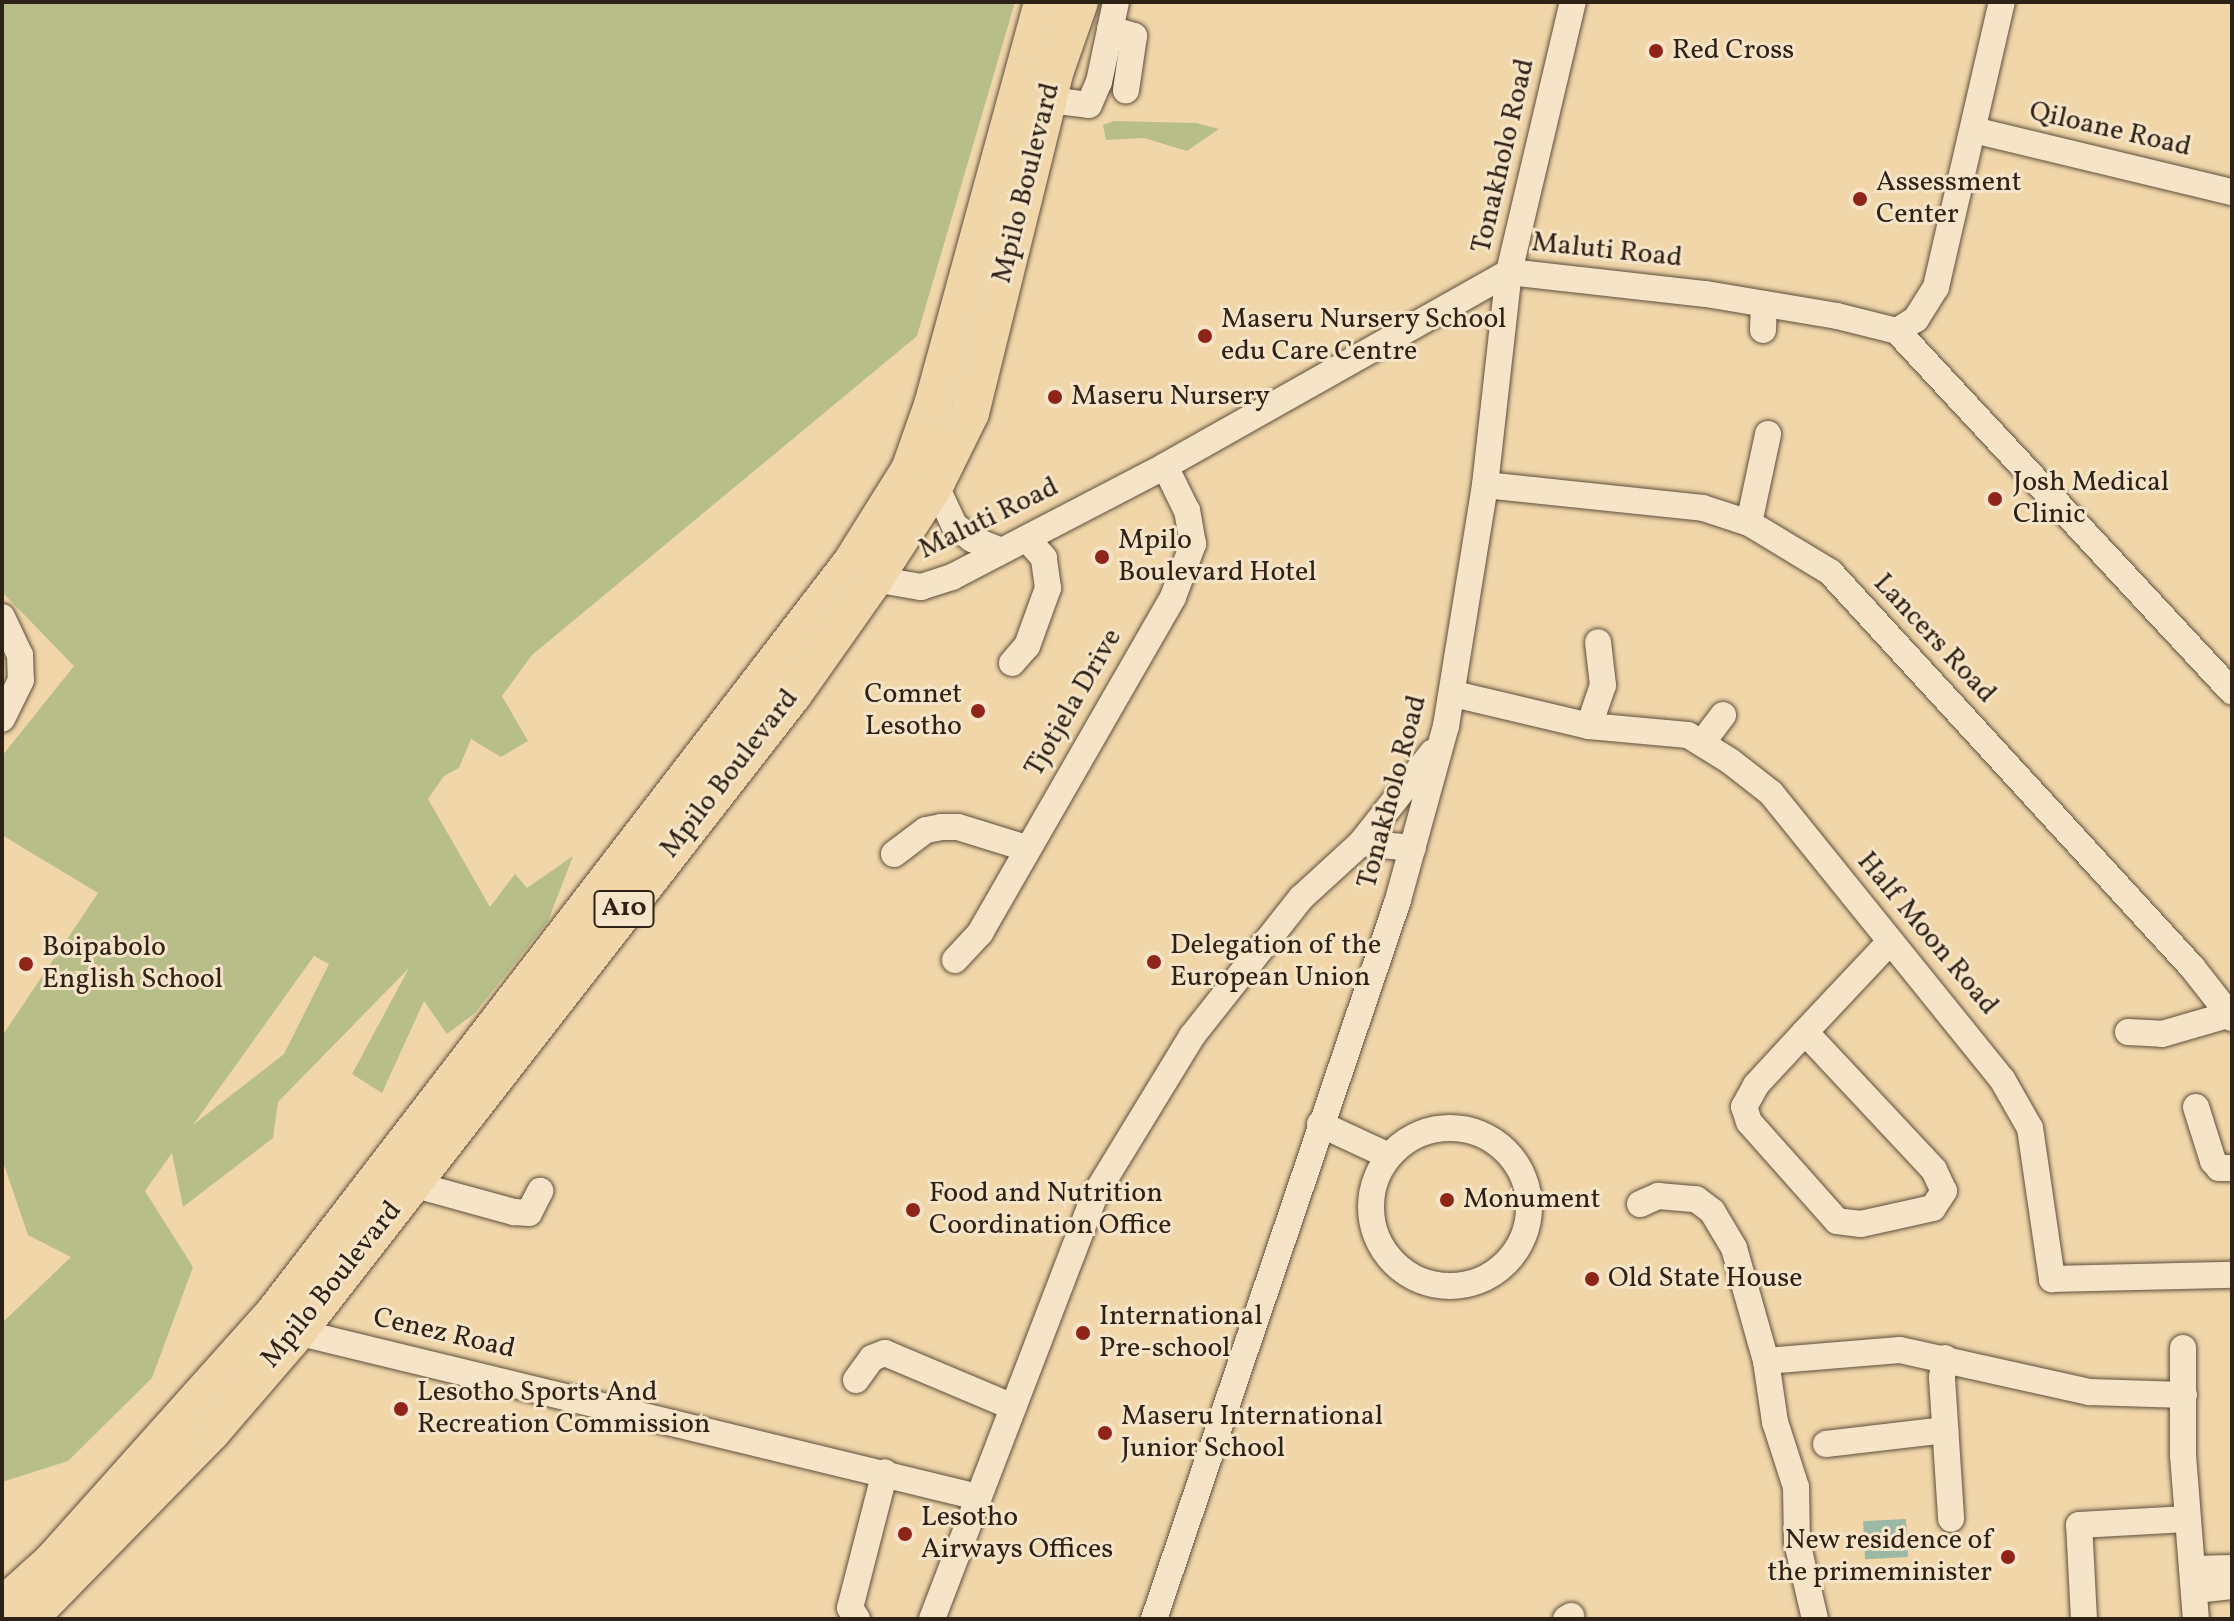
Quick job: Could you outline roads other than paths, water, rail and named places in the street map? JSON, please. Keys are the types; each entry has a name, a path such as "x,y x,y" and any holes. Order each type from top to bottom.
{"highway":[{"name":"Mpilo Boulevard","path":"28,1619 211,1432 285,1324 863,572 935,484 970,413 1033,98 1043,2"},
{"name":"Mpilo Boulevard","path":"863,572 915,457 1033,98 1079,2"},
{"name":"Mpilo Boulevard","path":"2,1607 52,1562 285,1324"}],"street":[{"path":"1033,98 1089,105 1116,2"},
{"name":"Tonakholo Road","path":"1154,1619 1413,848 1454,694 1485,485 1509,272 1573,2"},
{"path":"2002,2 1936,287 1916,319 1897,331 2232,692"},
{"path":"1110,29 1134,36 1126,90"},
{"name":"Qiloane Road","path":"1973,130 2232,192"},
{"name":"Maluti Road","path":"863,572 921,587 1002,551 1165,466 1509,272 1764,304 1897,331"},
{"path":"1763,330 1764,304"},
{"path":"1749,523 1768,434"},
{"name":"Tjotjela Drive","path":"955,960 980,933 1026,848 1173,597 1193,544 1187,511 1165,466"},
{"path":"935,484 954,525 972,539 1002,551"},
{"name":"Lancers Road","path":"1485,485 1703,508 1749,523 1830,572 2231,1016"},
{"path":"1012,663 1027,646 1048,588 1044,558 1027,539"},
{"path":"2,617 20,655 21,680 2,719"},
{"path":"1589,726 1603,685 1598,642"},
{"name":"Half Moon Road","path":"1454,694 1589,726 1688,735 1771,793 1888,944 1971,1035 2030,1128 2052,1279 2232,1275"},
{"path":"1702,743 1723,715"},
{"path":"932,1619 1095,1195 1192,1036 1301,898 1361,843 1440,743"},
{"path":"894,854 926,830 941,827 958,827 1026,848"},
{"path":"1361,843 1413,848"},
{"path":"1805,1032 1934,1170 1944,1191 1933,1208 1861,1224 1837,1221 1749,1122 1744,1107 1756,1085 1805,1032 1888,944"},
{"path":"2128,1032 2162,1034 2231,1016"},
{"path":"2196,1107 2213,1161 2219,1168 2232,1168"},
{"path":"1320,1124 1389,1156"},
{"path":"1443,1128 1463,1128 1500,1146 1519,1170 1529,1199 1529,1219 1512,1257 1496,1273 1453,1287 1409,1276 1391,1261 1378,1242 1371,1209 1377,1175 1389,1156 1404,1142 1443,1128"},
{"path":"401,1174 529,1213 540,1191"},
{"path":"1640,1204 1658,1196 1696,1199 1712,1211 1734,1248 1766,1361 1775,1422 1796,1487 1797,1542 1815,1619"},
{"name":"Cenez Road","path":"285,1324 978,1497"},
{"path":"2183,1348 2187,1519 2196,1619"},
{"path":"1766,1361 1854,1350 1900,1350 2090,1392 2184,1395"},
{"path":"856,1380 872,1358 885,1353 1013,1407"},
{"path":"1945,1358 1945,1430 1951,1519"},
{"path":"1826,1444 1945,1430"},
{"path":"857,1619 850,1608 885,1472"},
{"path":"2084,1619 2079,1525 2187,1519"},
{"path":"2193,1579 2232,1568"},
{"path":"2193,1579 2232,1586"}],"place":[{"name":"Red Cross","path":"1656,51"},
{"name":"Assessment Center","path":"1860,199"},
{"name":"Maseru Nursery School edu Care Centre","path":"1205,336"},
{"name":"Maseru Nursery","path":"1055,397"},
{"name":"Josh Medical Clinic","path":"1995,499"},
{"name":"Mpilo Boulevard Hotel","path":"1102,557"},
{"name":"Comnet Lesotho","path":"978,711"},
{"name":"Delegation of the European Union","path":"1154,962"},
{"name":"Boipabolo English School","path":"26,964"},
{"name":"Monument","path":"1447,1200"},
{"name":"Food and Nutrition Coordination Office","path":"913,1210"},
{"name":"Old State House","path":"1592,1279"},
{"name":"International Pre-school","path":"1083,1333"},
{"name":"Lesotho Sports And Recreation Commission","path":"401,1409"},
{"name":"Maseru International Junior School","path":"1105,1433"},
{"name":"Lesotho Airways Offices","path":"905,1534"},
{"name":"New residence of the primeminister","path":"2008,1557"}]}
